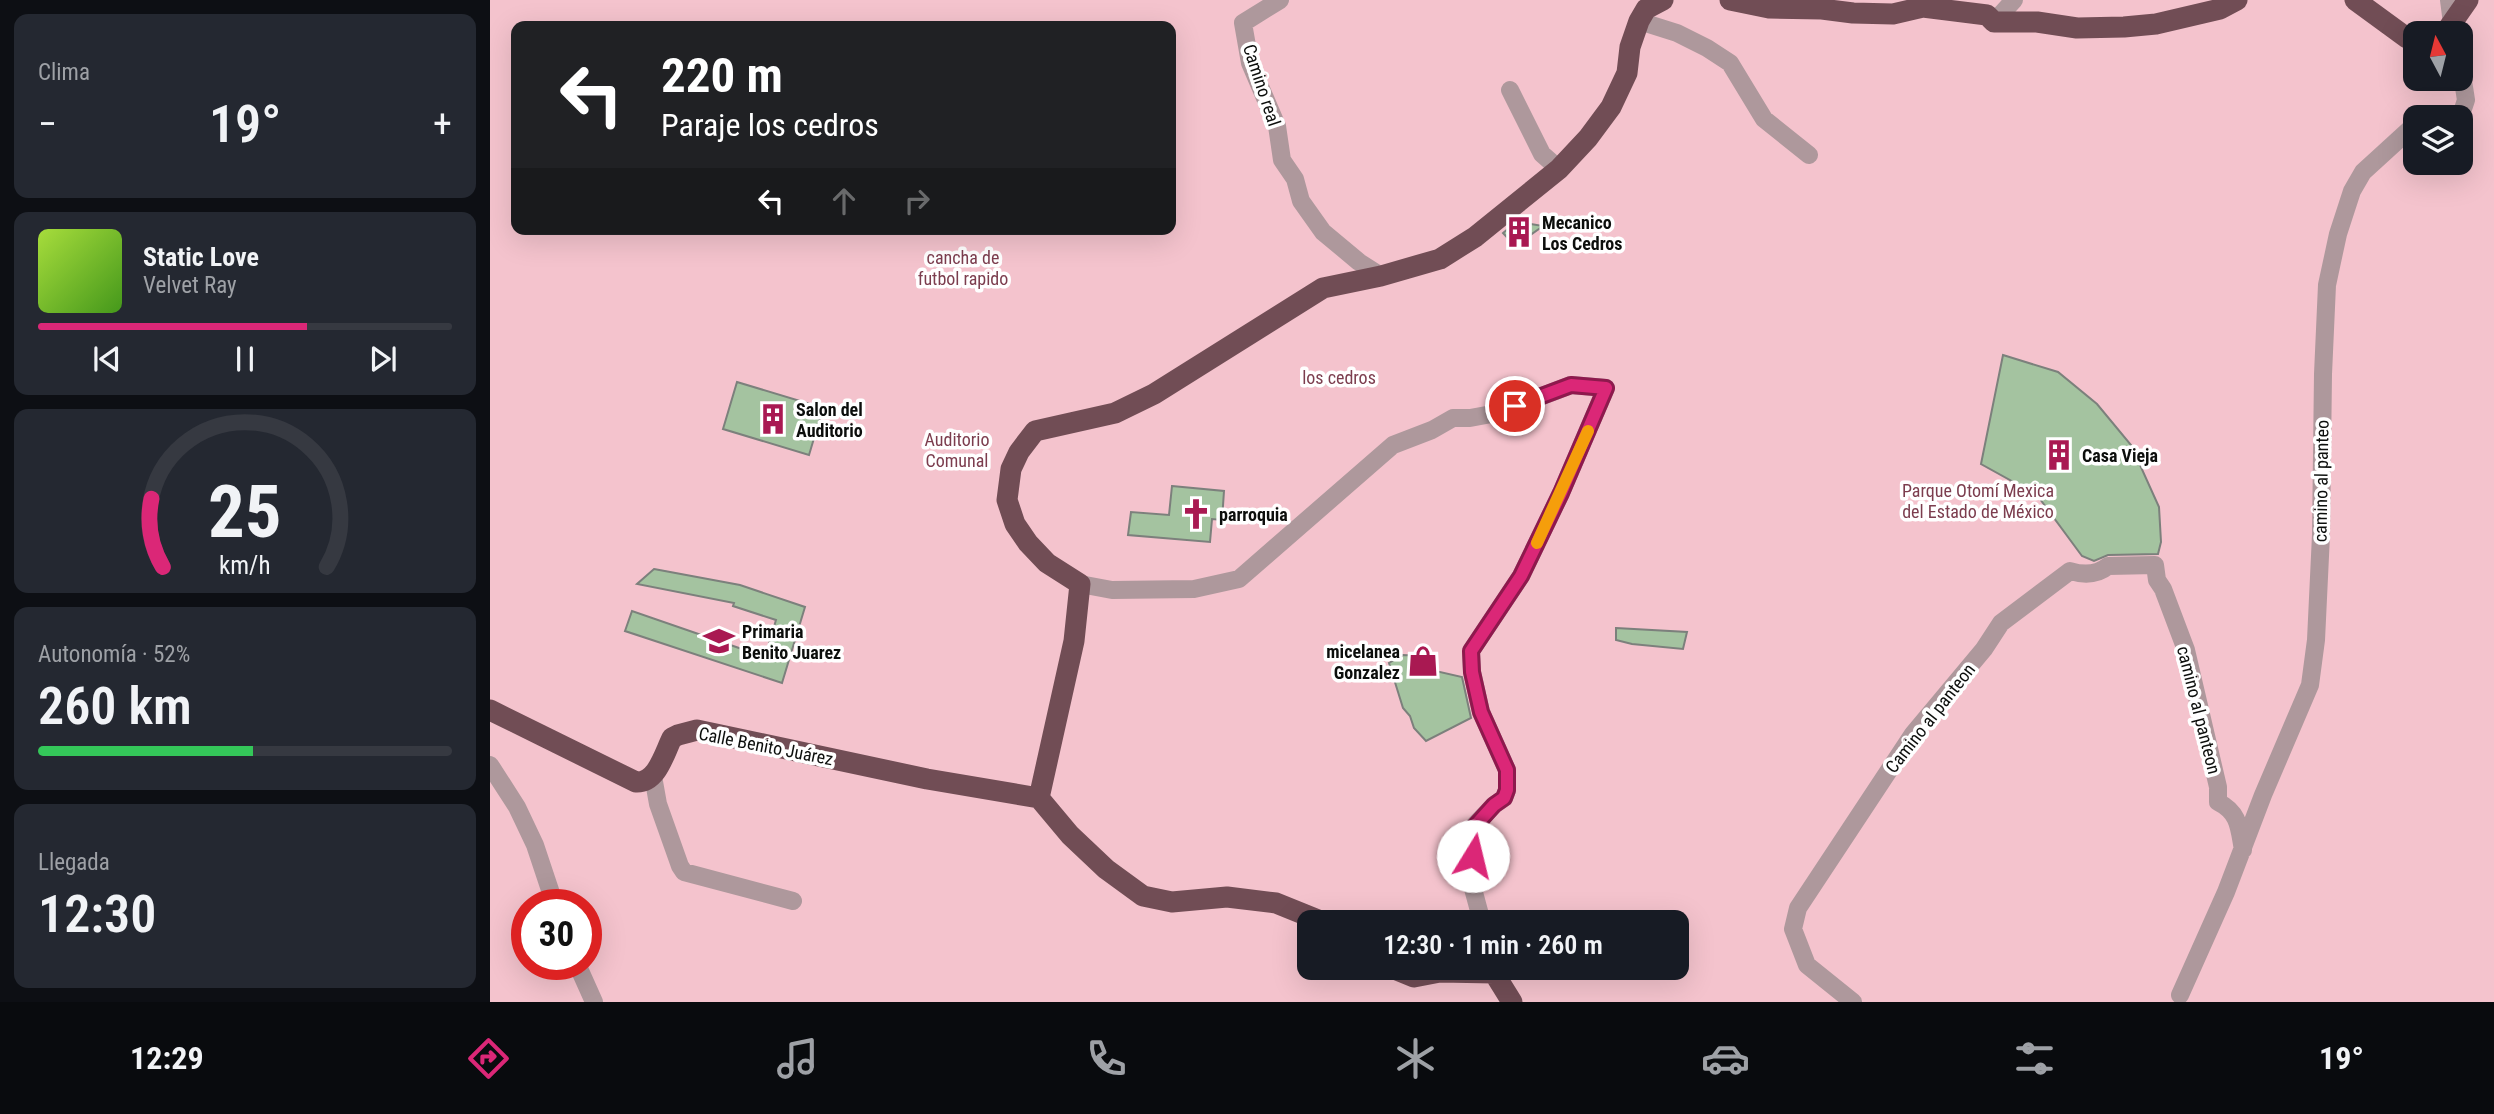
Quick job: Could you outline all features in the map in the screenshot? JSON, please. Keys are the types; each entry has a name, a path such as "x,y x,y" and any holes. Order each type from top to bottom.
{"main road":[{"path":"1297,912 1276,904 1227,897 1172,902 1143,896 1088,852 1039,798 1074,641 1080,584 1047,563 1015,524 1007,500 1011,469 1019,452 1035,431 1115,413 1154,394 1323,288 1381,276 1440,259 1475,237 1559,169 1588,138 1611,107 1627,73 1630,47 1639,21 1647,9 1663,0"},
{"path":"1730,0 1769,8 1893,14 1923,7 1987,15 1994,22 2037,22 2077,28 2156,24 2220,9 2237,0"},
{"path":"2355,0 2403,35"},
{"path":"2455,21 2468,0"},
{"path":"490,710 636,782 644,782 653,776"},
{"name":"Calle Benito Juárez","path":"653,776 673,738 697,730 927,779 1039,798"},
{"path":"1500,980 1512,1002"}],"street":[{"name":"Camino real","path":"1280,0 1243,23 1250,63 1277,126 1282,160 1295,179 1301,201 1323,232 1359,262 1381,276"},
{"path":"1994,22 2014,0"},
{"path":"2449,0 2450,21"},
{"path":"1639,21 1677,33 1730,63 1764,118 1809,155"},
{"path":"1510,90 1542,154 1559,169"},
{"name":"camino al panteo","path":"2180,995 2310,685 2316,640 2321,535 2327,285 2351,191 2363,172 2403,135"},
{"path":"1080,584 1112,590 1194,589 1239,579 1393,445 1432,430 1452,418 1497,413 1571,385 1606,388 1561,493 1521,576 1471,651 1472,672 1481,712 1507,770 1507,790 1504,798 1475,826 1472,885 1479,910"},
{"name":"camino al panteon","path":"2155,565 2157,580 2186,650 2218,787 2218,802 2230,808 2238,822 2243,850"},
{"name":"Camino al panteon","path":"1853,1002 1807,965 1793,929 1798,908 1913,734 1984,649 2001,623 2070,571 2082,575 2103,570 2108,566 2155,565"},
{"path":"490,765 517,807 535,845 550,889"},
{"path":"653,776 658,804 684,872 793,901"},
{"path":"584,980 594,1002"}],"green space":[{"name":"Parque Otomí Mexica del Estado de México","path":"490,0 2494,0 2494,1002 490,1002"}],"building":[{"name":"Mecanico Los Cedros","path":"1521,218 1525,223 1543,226 1515,246 1503,233"},
{"name":"Casa Vieja","path":"2003,355 2058,372 2097,404 2131,445 2159,507 2161,542 2158,554 2108,555 2094,561 2082,556 2037,495 1981,464"},
{"name":"Salon del Auditorio","path":"737,382 823,408 809,455 723,429"},
{"name":"parroquia","path":"1172,486 1224,491 1222,520 1212,519 1210,542 1128,535 1131,512 1169,515"},
{"path":"654,569 740,585 805,607 782,683 625,631 632,611 765,657 776,620 733,606 734,603 637,584"},
{"path":"1616,628 1687,632 1683,649 1616,640"},
{"path":"1429,651 1431,670 1462,677 1471,718 1426,741 1414,728 1410,716 1403,708 1389,663 1403,655 1422,656"}],"slow traffic":[{"path":"1537,543 1588,431"}],"place":[{"name":"Mecanico Los Cedros","path":"1519,232"},
{"name":"Salon del Auditorio","path":"773,419"},
{"name":"Casa Vieja","path":"2059,455"},
{"name":"parroquia","path":"1196,514"},
{"name":"Primaria Benito Juarez","path":"719,641"},
{"name":"micelanea Gonzalez","path":"1423,661"}],"route":[{"path":"1473,856 1475,826 1504,798 1507,790 1507,770 1481,712 1472,672 1471,651 1521,576 1561,493 1606,388 1571,385 1515,406"}],"park label":[{"name":"cancha de futbol rapido","path":"963,267"},
{"name":"los cedros","path":"1339,377"},
{"name":"Auditorio Comunal","path":"957,450"}]}
